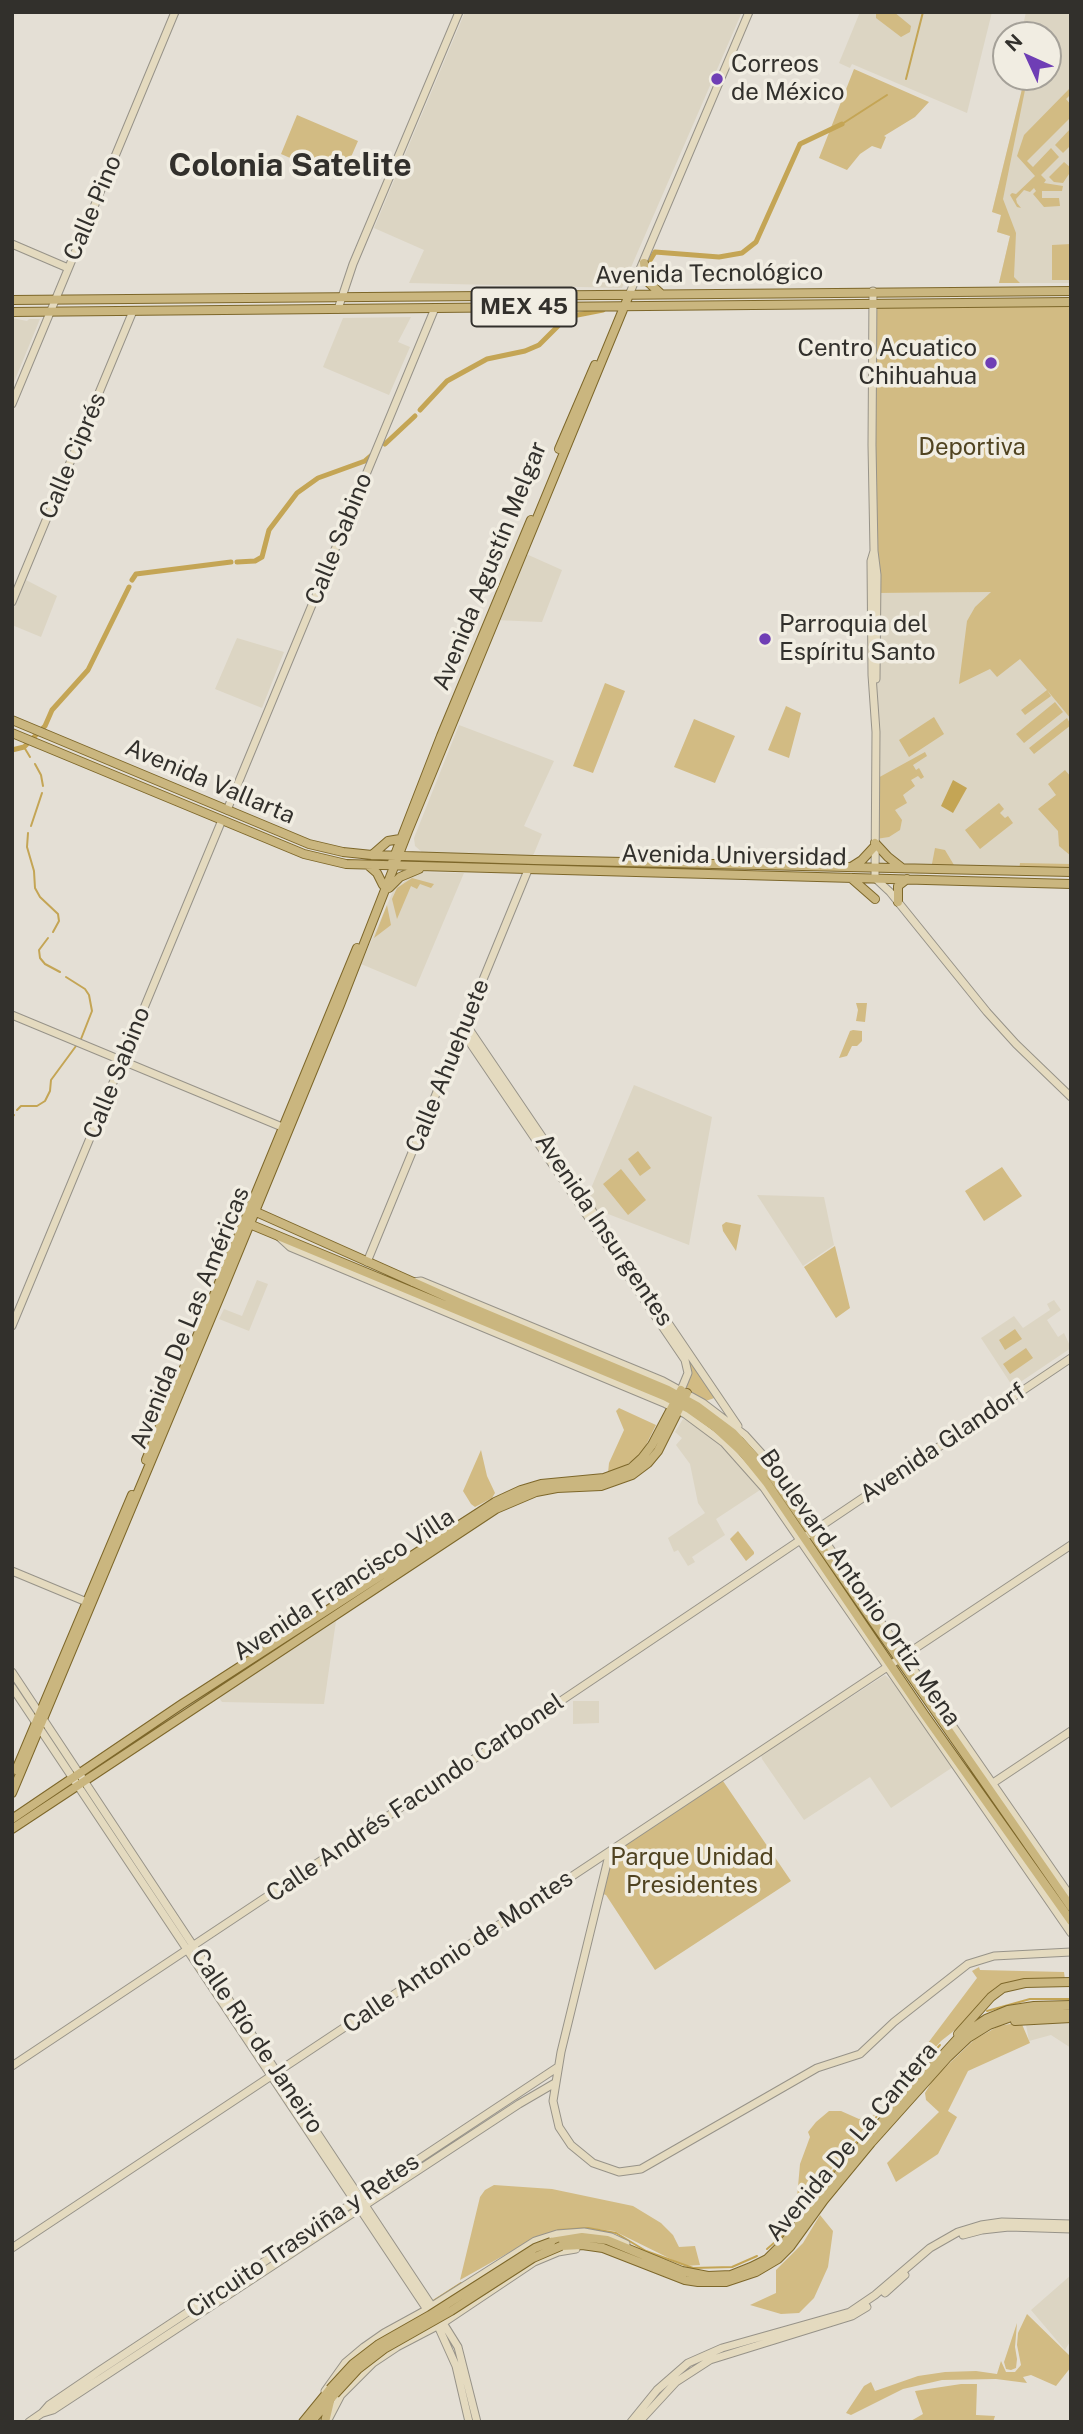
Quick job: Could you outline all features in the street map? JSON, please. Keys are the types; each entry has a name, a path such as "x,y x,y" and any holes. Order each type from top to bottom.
{"main road":[{"path":"644,262 647,281 660,293"},
{"name":"Avenida Tecnológico","path":"12,300 1071,291"},
{"name":"Avenida Agustín Melgar","path":"397,855 629,295"},
{"name":"Avenida Tecnológico","path":"12,312 1071,302"},
{"path":"606,307 614,317"},
{"name":"Avenida Agustín Melgar","path":"397,855 400,839 614,317 622,307"},
{"name":"Avenida Vallarta","path":"12,720 309,844 343,852 397,855"},
{"name":"Avenida Vallarta","path":"12,733 303,854 346,864 393,866"},
{"path":"408,831 411,846 421,856"},
{"path":"372,855 388,841 400,839"},
{"path":"851,867 862,860 875,844 902,869"},
{"name":"Avenida Universidad","path":"397,855 1071,872"},
{"name":"Avenida De Las Américas","path":"12,1793 397,855"},
{"path":"369,866 377,873 385,888 405,874 424,867"},
{"name":"Avenida Universidad","path":"393,866 1071,884"},
{"path":"851,878 875,899"},
{"path":"898,902 898,886 907,879"},
{"name":"Avenida De Las Américas","path":"248,1217 282,1127 385,888"},
{"name":"Boulevard Antonio Ortiz Mena","path":"248,1217 269,1218 680,1403 724,1436 749,1460 848,1582 894,1661 930,1700 1071,1908"},
{"name":"Boulevard Antonio Ortiz Mena","path":"248,1217 278,1236 713,1417 751,1451 772,1476 807,1534 894,1661 1027,1865 1071,1920"},
{"path":"265,1230 269,1218"},
{"name":"Avenida Francisco Villa","path":"12,1818 182,1704 495,1502 541,1483 604,1478 631,1468 652,1445 680,1403"},
{"name":"Avenida Francisco Villa","path":"12,1829 496,1509 536,1492 601,1486 627,1479 653,1457 680,1403"},
{"name":"Avenida De Las Américas","path":"12,1779 40,1721"},
{"path":"949,2046 991,1997 1003,1988 1025,1983 1071,1982"},
{"name":"Avenida De La Cantera","path":"303,2422 315,2407 384,2348 451,2311 533,2258 561,2246 591,2245 685,2280 716,2277 759,2264 779,2248 867,2138 949,2046 977,2024 996,2014 1034,2006 1071,2005"},
{"name":"Avenida De La Cantera","path":"311,2422 353,2364 379,2344 535,2248 562,2238 590,2237 607,2240 699,2279 734,2280 756,2272 778,2259 790,2247 846,2172 958,2047 974,2034 998,2021 1036,2012 1071,2013"},
{"path":"998,2021 1071,2018"},
{"path":"326,2422 332,2394"}],"street":[{"name":"Calle Pino","path":"12,404 174,12"},
{"path":"338,309 353,264 459,12"},
{"name":"Avenida Agustín Melgar","path":"629,295 749,12"},
{"path":"12,244 68,268"},
{"path":"873,291 874,551 878,633 875,685 875,878 898,902 987,1012 1071,1097"},
{"name":"Calle Sabino","path":"227,810 435,308"},
{"name":"Calle Ciprés","path":"12,602 133,311"},
{"name":"Calle Sabino","path":"12,1326 222,820"},
{"name":"Calle Ahuehuete","path":"367,1262 528,870"},
{"path":"12,1015 282,1127"},
{"name":"Avenida Insurgentes","path":"464,1027 685,1360 688,1373 680,1403"},
{"name":"Avenida Insurgentes","path":"464,1027 745,1435"},
{"path":"278,1236 290,1247 523,1344 680,1403 721,1415 745,1435 774,1466 807,1534"},
{"path":"413,1282 421,1281 490,1309 680,1403 724,1443 807,1534"},
{"name":"Avenida Glandorf","path":"807,1534 1071,1358"},
{"name":"Calle Andrés Facundo Carbonel","path":"12,2066 807,1534"},
{"path":"894,1661 1071,1545"},
{"path":"12,1572 89,1603"},
{"name":"Calle Antonio de Montes","path":"12,2248 894,1661"},
{"name":"Calle Río de Janeiro","path":"12,1672 76,1776 429,2308 458,2347 477,2422"},
{"name":"Calle Río de Janeiro","path":"12,1687 40,1721"},
{"path":"1071,1731 990,1786 1071,1897"},
{"path":"610,1850 558,2067 553,2101 559,2127 571,2145 593,2163 619,2172 641,2169 817,2068 860,2054 894,2022 968,1964 994,1956 1071,1952"},
{"path":"1027,1865 1071,1933"},
{"name":"Circuito Trasviña y Retes","path":"42,2413 48,2404 558,2067"},
{"name":"Circuito Trasviña y Retes","path":"29,2422 42,2413 53,2410 555,2083"},
{"path":"631,2422 657,2390 688,2363 722,2348 850,2312 876,2295 930,2248 958,2232 1002,2222 1071,2224"},
{"path":"639,2422 665,2393 692,2370 723,2354 852,2316 874,2302 928,2256 957,2238 982,2230 1009,2227 1071,2230"},
{"name":"Avenida De La Cantera","path":"315,2407 345,2363 369,2344 525,2247 557,2234 584,2232 624,2243 638,2253"},
{"name":"Avenida De La Cantera","path":"326,2422 341,2395 373,2363 465,2309 534,2262 558,2252 585,2249 621,2254"},
{"path":"494,2288 521,2277"},
{"path":"456,2291 452,2298 453,2305 465,2309"},
{"name":"Calle Río de Janeiro","path":"440,2324 456,2366 470,2422"},
{"path":"399,2325 416,2327 418,2331 413,2338"}],"shaded area":[{"path":"465,12 742,12 622,288 409,283 424,250 374,228"},
{"path":"860,12 992,12 967,113 852,64 850,68 839,63"},
{"path":"1026,12 1071,12 1071,283 999,283 1010,236 997,232 1001,215 992,212 1022,91 1062,91 1062,21 1024,21"},
{"path":"411,317 398,342 410,347 389,395 323,367 343,318"},
{"path":"12,318 27,321 40,319 12,387"},
{"path":"524,553 562,570 542,622 495,620"},
{"path":"26,580 57,596 41,637 12,625 12,612"},
{"path":"1071,591 1071,872 875,868 877,593"},
{"path":"237,638 284,652 262,708 215,689"},
{"path":"459,725 554,761 524,826 542,834 533,856 423,853 415,846 414,838"},
{"path":"953,780 967,788 953,813 941,806"},
{"path":"422,872 464,873 416,987 361,964 394,889 413,875"},
{"path":"634,1085 712,1117 689,1245 595,1209 587,1198"},
{"path":"757,1195 824,1197 834,1245 803,1266"},
{"path":"257,1280 268,1284 249,1331 219,1319 224,1309 242,1316"},
{"path":"1054,1300 1061,1310 1047,1320 1058,1337 1064,1333 1071,1348 1013,1387 981,1338 1014,1316 1023,1328 1050,1310 1047,1304"},
{"path":"683,1419 698,1426 732,1454 760,1490 716,1519 725,1535 692,1557 695,1562 688,1566 678,1550 674,1552 668,1538 705,1513 698,1503 690,1464 676,1445 682,1438 675,1432"},
{"path":"336,1621 324,1704 222,1702 219,1698"},
{"path":"885,1675 896,1685 953,1767 891,1808 870,1777 804,1820 761,1755"},
{"path":"573,1701 599,1701 599,1723 573,1724"},
{"path":"1045,2021 1071,2023 1071,2048 1051,2035 1029,2041 1026,2025"},
{"path":"1071,2275 1071,2340 1065,2350 1031,2310"}],"green space":[{"path":"876,12 894,12 911,26 910,32 901,37 876,18"},
{"path":"854,69 929,102 915,117 884,136 886,137 881,149 872,146 860,154 847,170 819,158"},
{"path":"1071,87 1071,94 1066,99 1071,105 1071,117 1027,161 1033,167 1051,148 1059,157 1041,175 1046,180 1044,183 1063,186 1062,191 1042,191 1042,198 1059,198 1060,206 1044,207 1033,194 1036,191 1034,188 1030,192 1024,190 1016,199 1021,208 1017,207 1010,195 1016,194 1035,176 1017,156 1024,135"},
{"path":"1022,91 1025,91 1003,199 1016,233 1014,277 1020,283 999,283 1010,236 997,232 1001,215 992,212"},
{"path":"297,115 358,141 341,180 281,154"},
{"path":"1071,128 1071,145 1063,153 1055,145"},
{"path":"1064,162 1071,171 1063,183 1054,182 1049,177"},
{"path":"1071,244 1071,280 1052,280 1052,245"},
{"name":"Deportiva","path":"1071,302 1071,719 1020,659 997,677 990,669 959,684 967,621 975,607 991,592 877,593 873,303"},
{"path":"605,683 625,691 593,773 573,766"},
{"path":"1047,690 1051,696 1025,715 1021,710"},
{"path":"1055,702 1063,712 1024,743 1016,734"},
{"path":"786,706 801,713 789,758 768,750"},
{"path":"934,717 944,734 909,757 899,740"},
{"path":"1067,718 1071,725 1034,754 1029,748"},
{"path":"694,719 735,736 715,783 674,767"},
{"path":"925,752 927,756 913,765 916,770 919,768 924,777 921,779 918,776 911,780 915,786 903,795 907,803 895,810 902,820 900,830 889,837 876,839 876,779"},
{"path":"1065,770 1071,777 1071,856 1059,846 1058,831 1038,809 1056,795 1048,784"},
{"path":"999,803 1004,809 1000,813 1005,818 1008,816 1013,823 980,849 965,830"},
{"path":"935,848 945,850 957,870 931,869"},
{"path":"1020,863 1071,864 1071,871 1019,870"},
{"path":"412,878 434,884 431,888 420,884 417,889 411,886 397,919 392,899 397,888"},
{"path":"387,905 391,925 374,938"},
{"path":"856,1003 867,1003 865,1022 856,1021"},
{"path":"850,1031 862,1031 862,1041 857,1046 852,1046 847,1056 839,1058"},
{"path":"638,1151 651,1168 640,1176 628,1159"},
{"path":"1002,1167 1022,1196 984,1221 965,1191"},
{"path":"621,1169 646,1200 628,1215 603,1184"},
{"path":"726,1222 741,1225 736,1251 723,1231 722,1225"},
{"path":"835,1246 850,1308 836,1318 804,1267"},
{"path":"1015,1329 1022,1339 1005,1350 999,1340"},
{"path":"674,1332 717,1397 703,1402 681,1390 687,1377"},
{"path":"1026,1348 1033,1358 1010,1374 1003,1364"},
{"path":"619,1408 656,1425 644,1449 636,1458 619,1470 608,1473 609,1463 624,1430 616,1411"},
{"path":"481,1450 487,1476 495,1493 492,1498 475,1507 463,1491"},
{"path":"738,1531 754,1552 746,1561 730,1539"},
{"name":"Parque Unidad Presidentes","path":"721,1778 791,1881 655,1970 606,1895 600,1893 610,1852"},
{"path":"979,1967 980,1970 1064,1972 1065,1980 1011,1981 995,1988 964,2023 941,2041 929,2055 922,2051 977,1978 972,1971"},
{"path":"1021,2022 1030,2043 968,2071 948,2111 957,2117 938,2154 896,2182 887,2163 939,2112 926,2100 925,2093 934,2078 975,2039 999,2026"},
{"path":"829,2111 841,2111 859,2119 875,2115 788,2223 792,2211 796,2209 800,2164 810,2137 808,2132"},
{"path":"494,2185 552,2189 633,2206 661,2223 673,2235 679,2247 695,2246 700,2265 685,2266 614,2231 563,2229 526,2243 460,2280 480,2197"},
{"path":"820,2215 833,2231 828,2267 814,2298 799,2313 781,2314 750,2305 776,2293 776,2270 803,2243"},
{"path":"1027,2314 1071,2357 1071,2367 1056,2386 1031,2375 1023,2377 1027,2383 996,2379 942,2380 903,2389 851,2415 846,2413 864,2386 871,2382 875,2391 918,2376 945,2372 976,2371 997,2374 1001,2361 1006,2372 1015,2372 1021,2365 1017,2345 1018,2333"},
{"path":"1017,2323 1016,2368 1011,2370 1006,2369 1004,2362"},
{"path":"977,2384 976,2415 995,2416 993,2422 909,2422 923,2414 915,2391"}],"waterway":[{"path":"906,79 923,12"},
{"path":"842,124 887,95"},
{"path":"649,262 655,252 719,257 742,253 756,242 800,144 842,124"},
{"path":"420,410 447,381 487,359 525,351 539,345 567,317 603,310"},
{"path":"385,444 415,416"},
{"path":"237,562 255,561 262,557 269,530 297,493 318,478 365,461 372,455"},
{"path":"132,580 136,574 231,562"},
{"path":"12,750 24,747 45,726 52,710 88,670 129,587"},
{"path":"24,747 30,757"},
{"path":"35,764 43,786"},
{"path":"31,826 42,793"},
{"path":"28,833 27,847 34,871 35,888 40,897 58,914 59,921 53,932"},
{"path":"48,938 39,950 40,958 60,972"},
{"path":"66,977 85,989 89,995 92,1011 81,1039"},
{"path":"17,1110 21,1106 37,1106 45,1101 51,1080 76,1046"},
{"path":"987,2011 1030,1999 1071,1999"},
{"path":"897,2093 940,2045"},
{"path":"767,2249 782,2236 877,2116"},
{"path":"558,2230 588,2228 616,2233 646,2251 693,2268 732,2267 757,2256"},
{"path":"433,2301 461,2283"}],"place":[{"name":"Correos de México","path":"717,79"},
{"name":"Centro Acuatico Chihuahua","path":"991,363"},
{"name":"Parroquia del Espíritu Santo","path":"765,639"}],"district":[{"name":"Colonia Satelite","path":"290,166"}]}
